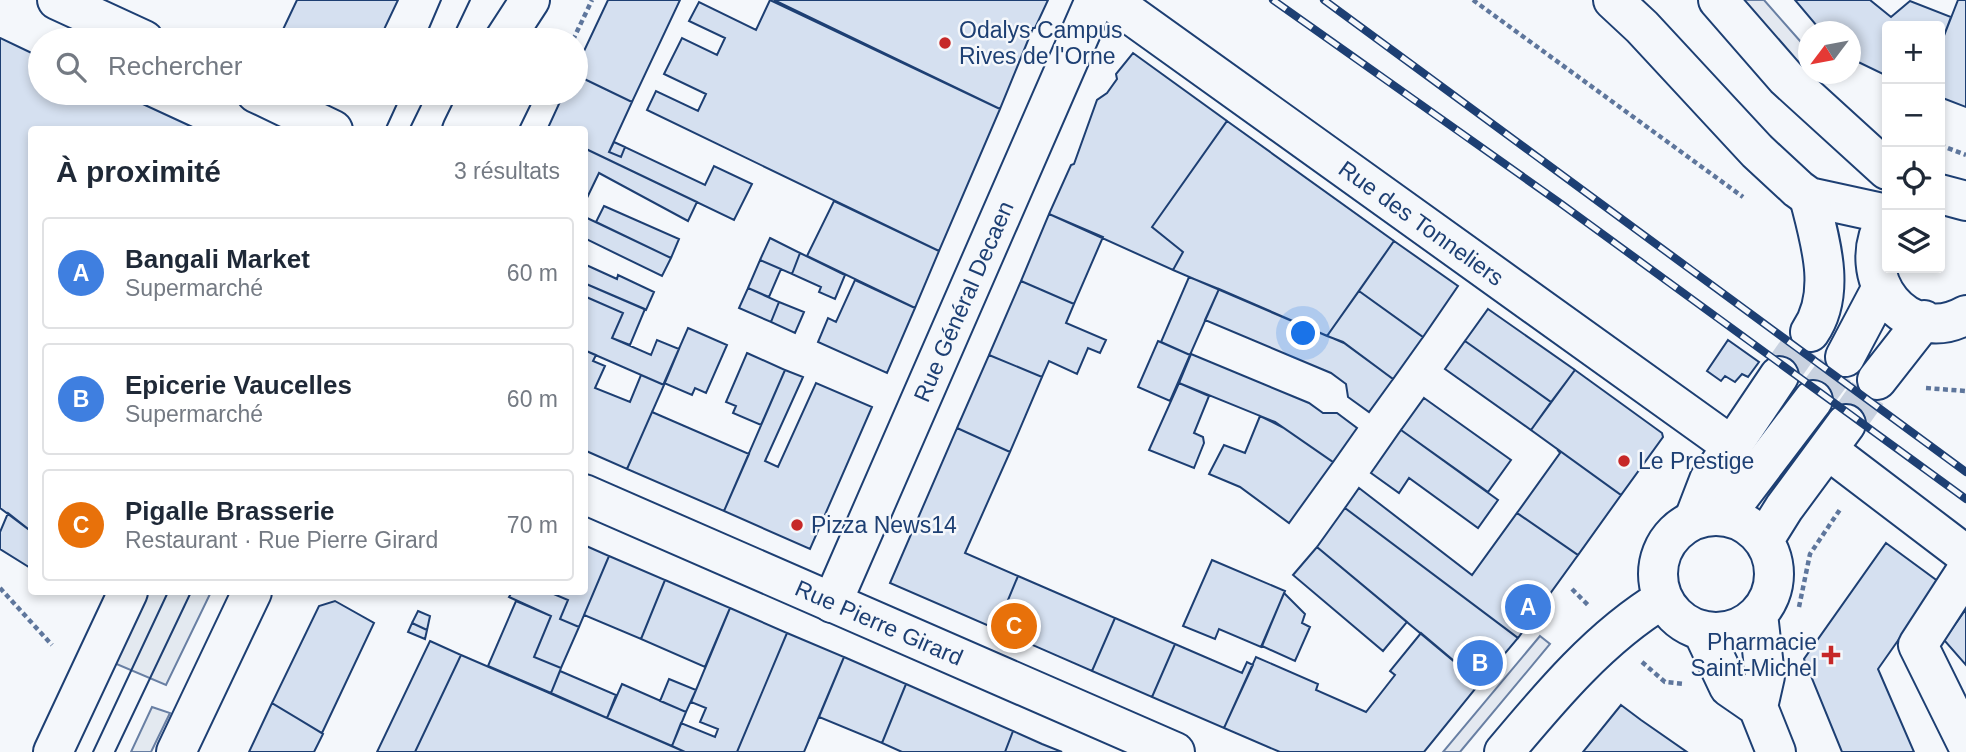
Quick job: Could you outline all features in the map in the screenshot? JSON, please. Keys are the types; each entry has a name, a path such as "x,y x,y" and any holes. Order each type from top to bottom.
{"street":[{"path":"57,0 118,28"},
{"name":"Rue Général Decaen","path":"832,603 1095,0"},
{"name":"Rue des Tonneliers","path":"1110,0 1732,446"},
{"path":"1613,0 1642,27 1757,151 1809,197 1882,215"},
{"path":"1718,0 1786,78 1882,165"},
{"path":"516,28 530,15"},
{"path":"281,105 325,126"},
{"path":"470,126 493,113"},
{"path":"1945,195 1966,201"},
{"path":"1809,197 1820,241 1825,285 1823,312 1810,332"},
{"path":"1882,228 1874,248 1874,269 1881,289 1892,303 1907,314 1924,320 1942,322 1966,315"},
{"path":"1844,357 1881,289"},
{"path":"1877,380 1924,320"},
{"path":"1709,517 1709,480 1779,376"},
{"path":"1709,517 1746,524 1764,540 1772,558 1774,578 1769,598 1758,614 1742,626 1722,632 1702,631 1673,613 1663,599 1657,580 1665,544 1677,529 1709,517 1813,400"},
{"path":"1764,540 1784,508 1837,437 1966,555"},
{"name":"Rue Pierre Girard","path":"588,496 1175,752"},
{"path":"1966,571 1918,645 1966,742"},
{"path":"53,752 127,595"},
{"path":"176,752 251,595"},
{"path":"1504,752 1574,673 1641,612 1663,599"},
{"path":"1758,614 1766,676 1758,707"},
{"path":"1702,631 1729,687 1758,707 1776,752"}],"path":[{"path":"579,28 592,0"},
{"path":"1473,0 1754,203"},
{"path":"1945,147 1966,155"},
{"path":"1921,395 1927,386 1966,391"},
{"path":"1797,612 1806,585 1810,554 1844,503"},
{"path":"0,588 52,645"},
{"path":"1648,667 1665,682 1689,684"}],"shaded area":[{"path":"1742,0 1764,0 1798,39 1798,63"},
{"path":"139,595 210,595 166,685 107,660"},
{"path":"1540,636 1550,644 1460,752 1443,752"},
{"path":"152,707 170,713 151,752 131,752"}],"building":[{"path":"297,0 398,0 385,28 284,28"},
{"path":"608,0 680,0 632,102 588,81 588,42"},
{"path":"770,0 1000,109 939,251 647,110 656,91 698,111 706,94 664,74 682,38 717,55 725,38 689,21 699,2 756,30"},
{"name":"Odalys Campus Rives de l'Orne","path":"774,0 1048,0 1033,28 1000,109"},
{"path":"1795,0 1870,0 1891,17 1910,1 1951,17 1945,33 1945,21 1882,21 1882,74 1861,63 1861,21 1813,21"},
{"path":"1958,0 1966,0 1966,107 1945,99 1945,33"},
{"path":"0,38 28,51 28,105 145,105 190,126 28,126 28,529 0,508"},
{"path":"1133,53 1227,121 1152,227 1183,252 1173,270 1049,214 1071,165 1074,164 1097,100 1107,93 1117,79 1116,74"},
{"path":"588,81 632,102 609,152 621,157 625,147 705,185 714,166 752,184 734,220 588,150 588,126 549,126 558,105 588,105"},
{"path":"1227,121 1394,241 1327,336 1173,270 1183,252 1152,227"},
{"path":"614,142 625,147 621,157 609,152"},
{"path":"588,150 697,202 688,221 599,173 588,196"},
{"path":"834,201 939,251 915,308 807,256"},
{"path":"604,206 679,239 671,258 596,222"},
{"path":"1049,214 1103,237 1074,304 1021,281"},
{"path":"588,218 671,258 662,276 588,240"},
{"path":"770,238 800,253 792,274 760,260"},
{"path":"1394,241 1458,286 1423,337 1359,291"},
{"path":"800,253 845,275 835,299 819,292 821,287 792,274"},
{"path":"760,260 781,269 769,297 748,288"},
{"path":"588,266 617,279 618,275 654,292 646,310 588,285"},
{"path":"1189,277 1219,289 1190,355 1161,342"},
{"path":"855,280 915,308 887,373 818,342 828,318 836,322"},
{"path":"1021,281 1074,304 1066,323 1106,340 1100,353 1088,348 1077,374 1049,361 1042,377 989,355"},
{"path":"588,285 645,309 630,345 612,338 623,313 588,298"},
{"path":"748,288 779,302 771,322 739,308"},
{"path":"1219,289 1344,343 1393,379 1369,412 1348,397 1346,384 1331,373 1205,320"},
{"path":"1359,291 1423,337 1393,379 1343,342 1327,336"},
{"path":"588,298 623,313 612,338 651,355 657,340 679,349 664,385 588,352"},
{"path":"779,302 804,312 795,333 771,322"},
{"path":"1488,309 1575,370 1551,402 1465,341"},
{"path":"688,328 727,345 706,393 695,388 692,395 664,383"},
{"path":"1728,340 1759,362 1748,377 1742,374 1735,382 1725,376 1721,381 1707,371"},
{"path":"1158,341 1190,355 1170,401 1138,387"},
{"path":"1465,341 1551,402 1531,430 1445,369"},
{"path":"588,352 596,355 593,361 605,366 595,388 630,402 641,375 664,385 627,469 588,452"},
{"path":"747,353 785,370 761,425 733,413 736,406 726,402"},
{"path":"1191,354 1309,403 1323,413 1337,413 1357,428 1333,462 1275,422 1179,383"},
{"path":"989,355 1042,377 1010,452 957,428"},
{"path":"785,370 803,377 765,461 778,467 816,383 872,407 810,549 724,511"},
{"path":"1575,370 1662,433 1663,437 1621,495 1531,430"},
{"path":"1179,383 1209,396 1194,433 1203,437 1204,443 1194,468 1149,450"},
{"path":"1424,398 1511,460 1488,492 1401,430"},
{"path":"652,412 749,454 724,511 627,469"},
{"path":"1260,416 1284,428 1333,462 1289,523 1240,487 1209,474 1224,445 1245,453"},
{"path":"957,428 1010,452 965,553 1018,576 996,629 890,583"},
{"path":"1401,430 1498,500 1478,528 1409,478 1399,493 1371,473"},
{"path":"1556,448 1621,495 1578,555 1517,513 1560,453"},
{"path":"1359,488 1472,575 1517,513 1578,555 1518,638 1345,508"},
{"path":"1345,508 1518,638 1480,683 1317,547"},
{"path":"8,513 28,529 28,566 0,549 0,532"},
{"path":"1886,543 1939,582 1878,669 1914,752 1842,752 1804,659"},
{"path":"588,547 609,556 579,627 560,619 568,600 556,595 588,595"},
{"path":"1317,547 1407,622 1383,651 1293,575"},
{"path":"609,556 665,580 641,639 584,615"},
{"path":"1212,560 1285,591 1261,647 1219,629 1215,639 1183,626"},
{"path":"1018,576 1115,618 1092,671 996,629"},
{"path":"665,580 730,608 705,667 641,639"},
{"path":"1284,593 1305,614 1302,623 1310,627 1295,661 1262,646"},
{"path":"556,595 568,600 560,619 579,627 561,668 534,657 551,616 509,597"},
{"path":"335,601 374,623 322,733 272,703 319,606"},
{"path":"516,601 551,616 534,657 561,668 551,693 488,666"},
{"path":"730,608 787,633 737,752 685,752 672,746 681,723 715,737 718,729 700,722 706,708 691,702"},
{"path":"1966,609 1966,665 1944,640"},
{"path":"418,611 430,616 427,630 412,623"},
{"path":"1115,618 1175,644 1152,697 1092,671"},
{"path":"412,623 427,630 425,639 408,632"},
{"path":"787,633 844,657 804,752 737,752"},
{"path":"1421,633 1480,683 1424,752 1280,752 1224,728 1256,657 1318,684 1316,690 1366,712 1395,675 1390,671"},
{"path":"430,641 461,655 415,752 377,752"},
{"path":"1175,644 1242,673 1247,662 1253,665 1224,728 1152,697"},
{"path":"461,655 607,718 685,752 415,752"},
{"path":"844,657 906,684 882,743 819,717"},
{"path":"560,671 616,695 607,718 551,693"},
{"path":"669,679 696,690 686,712 660,701"},
{"path":"622,684 686,712 672,746 607,718"},
{"path":"906,684 1013,731 1005,752 902,752 882,743"},
{"path":"272,703 323,734 314,752 249,752"},
{"path":"1621,705 1641,720 1687,752 1583,752"},
{"path":"1013,731 1042,744 1062,752 1005,752"}],"tunnel":[{"path":"1779,376 1810,332"},
{"path":"1813,400 1845,357"},
{"path":"1846,424 1877,380"}],"tram line":[{"path":"429,28 441,0"},
{"path":"457,28 470,0"},
{"path":"387,126 396,105"},
{"path":"411,126 421,105"},
{"path":"93,752 167,595"},
{"path":"115,752 190,595"}],"railway":[{"path":"1273,0 1560,203 1966,499"},
{"path":"1324,0 1966,472"}],"place":[{"name":"Odalys Campus Rives de l'Orne","path":"945,43"},
{"name":"Le Prestige","path":"1624,461"},
{"name":"Pizza News14","path":"797,525"},
{"name":"Bangali Market","path":"1528,607"},
{"name":"Pigalle Brasserie","path":"1014,626"},
{"name":"Pharmacie Saint-Michel","path":"1831,655"},
{"name":"Epicerie Vaucelles","path":"1480,663"}]}
